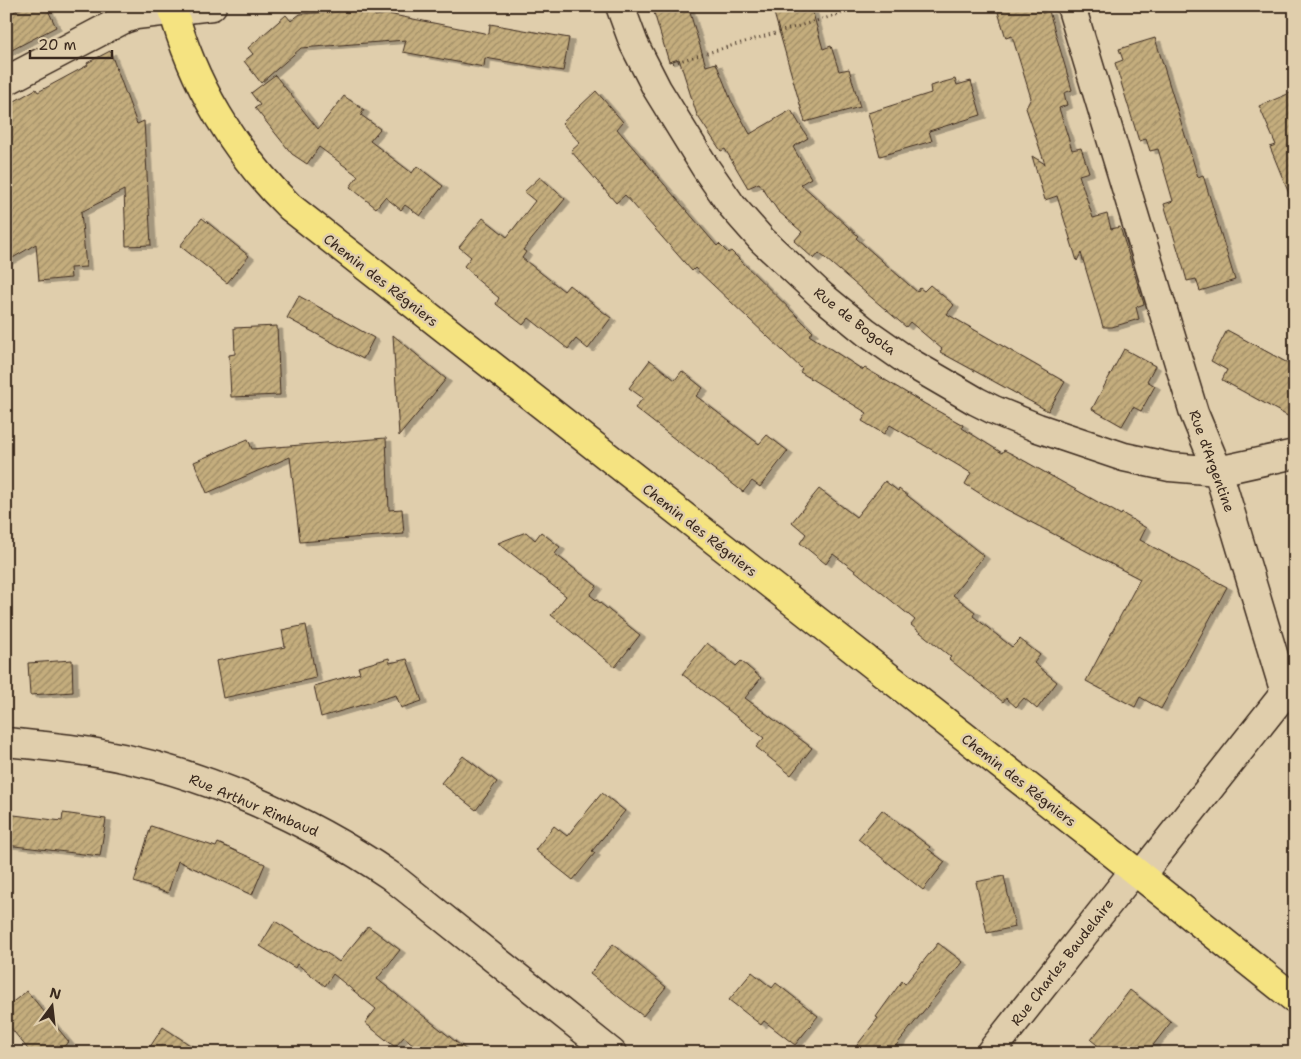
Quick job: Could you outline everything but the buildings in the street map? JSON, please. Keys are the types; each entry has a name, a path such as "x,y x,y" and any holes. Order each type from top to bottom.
{"main road":[{"name":"Chemin des Régniers","path":"173,8 196,74 219,120 257,171 290,207 1295,999"}],"street":[{"path":"6,81 124,18 173,8 212,6"},
{"name":"Rue de Bogota","path":"620,6 626,27 656,89 704,167 746,222 822,296 887,347 930,375 976,401 1038,428 1124,457 1170,467 1218,471 1295,454"},
{"name":"Rue d'Argentine","path":"1072,6 1194,414 1218,471 1290,692 1137,873"},
{"name":"Rue Arthur Rimbaud","path":"6,742 98,753 154,767 231,792 281,813 322,834 362,856 391,876 612,1053"},
{"name":"Rue Charles Baudelaire","path":"990,1053 1137,873"}],"path":[{"path":"647,71 867,6"}]}
